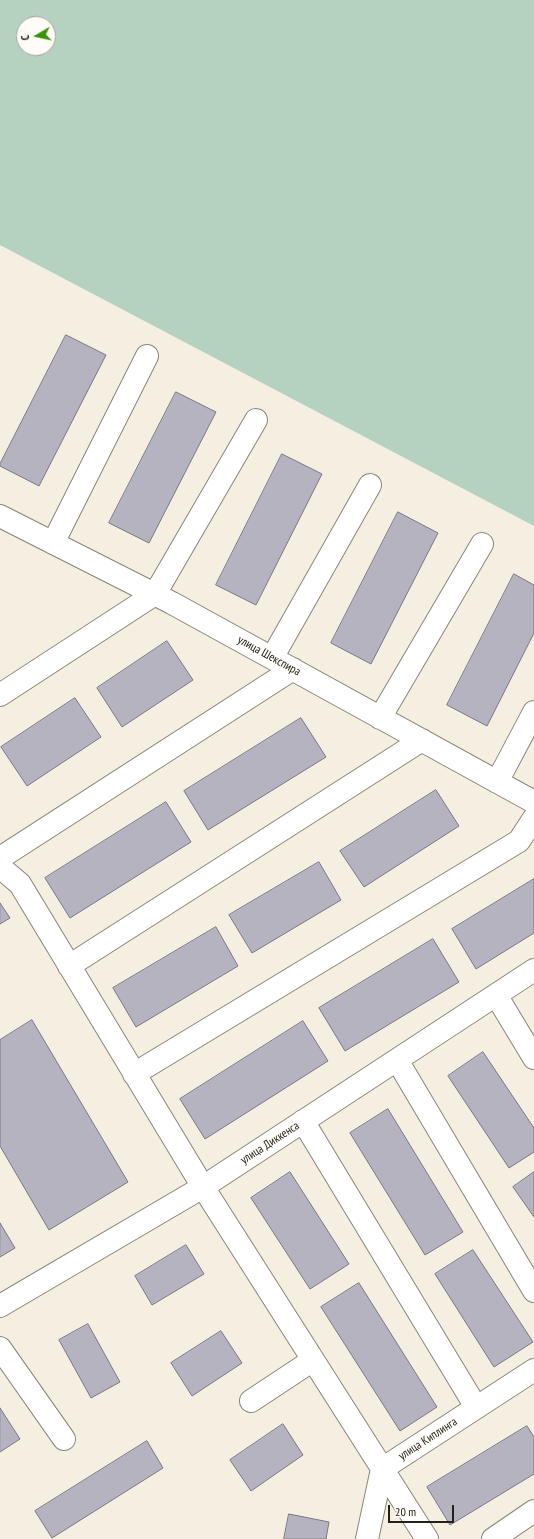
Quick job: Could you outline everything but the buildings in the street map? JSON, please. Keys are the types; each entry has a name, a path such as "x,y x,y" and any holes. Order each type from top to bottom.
{"street":[{"path":"53,543 147,356"},
{"path":"0,695 155,594 256,420"},
{"path":"272,658 370,485"},
{"name":"улица Шекспира","path":"0,516 155,594 534,802"},
{"path":"380,718 482,544"},
{"path":"0,858 293,669"},
{"path":"497,782 534,712"},
{"path":"69,966 422,740"},
{"path":"134,1074 519,841 534,818"},
{"path":"0,867 20,884 202,1187 427,1539"},
{"name":"улица Диккенса","path":"0,1306 202,1187 534,970"},
{"path":"496,995 534,1058"},
{"path":"397,1060 534,1291"},
{"path":"303,1121 476,1407"},
{"path":"0,1348 64,1439"},
{"path":"251,1401 314,1360"},
{"name":"улица Киплинга","path":"382,1469 476,1407 532,1376"},
{"path":"367,1539 382,1469"},
{"path":"493,1539 534,1511"}],"green space":[{"path":"0,0 534,0 534,526 0,245"}]}
